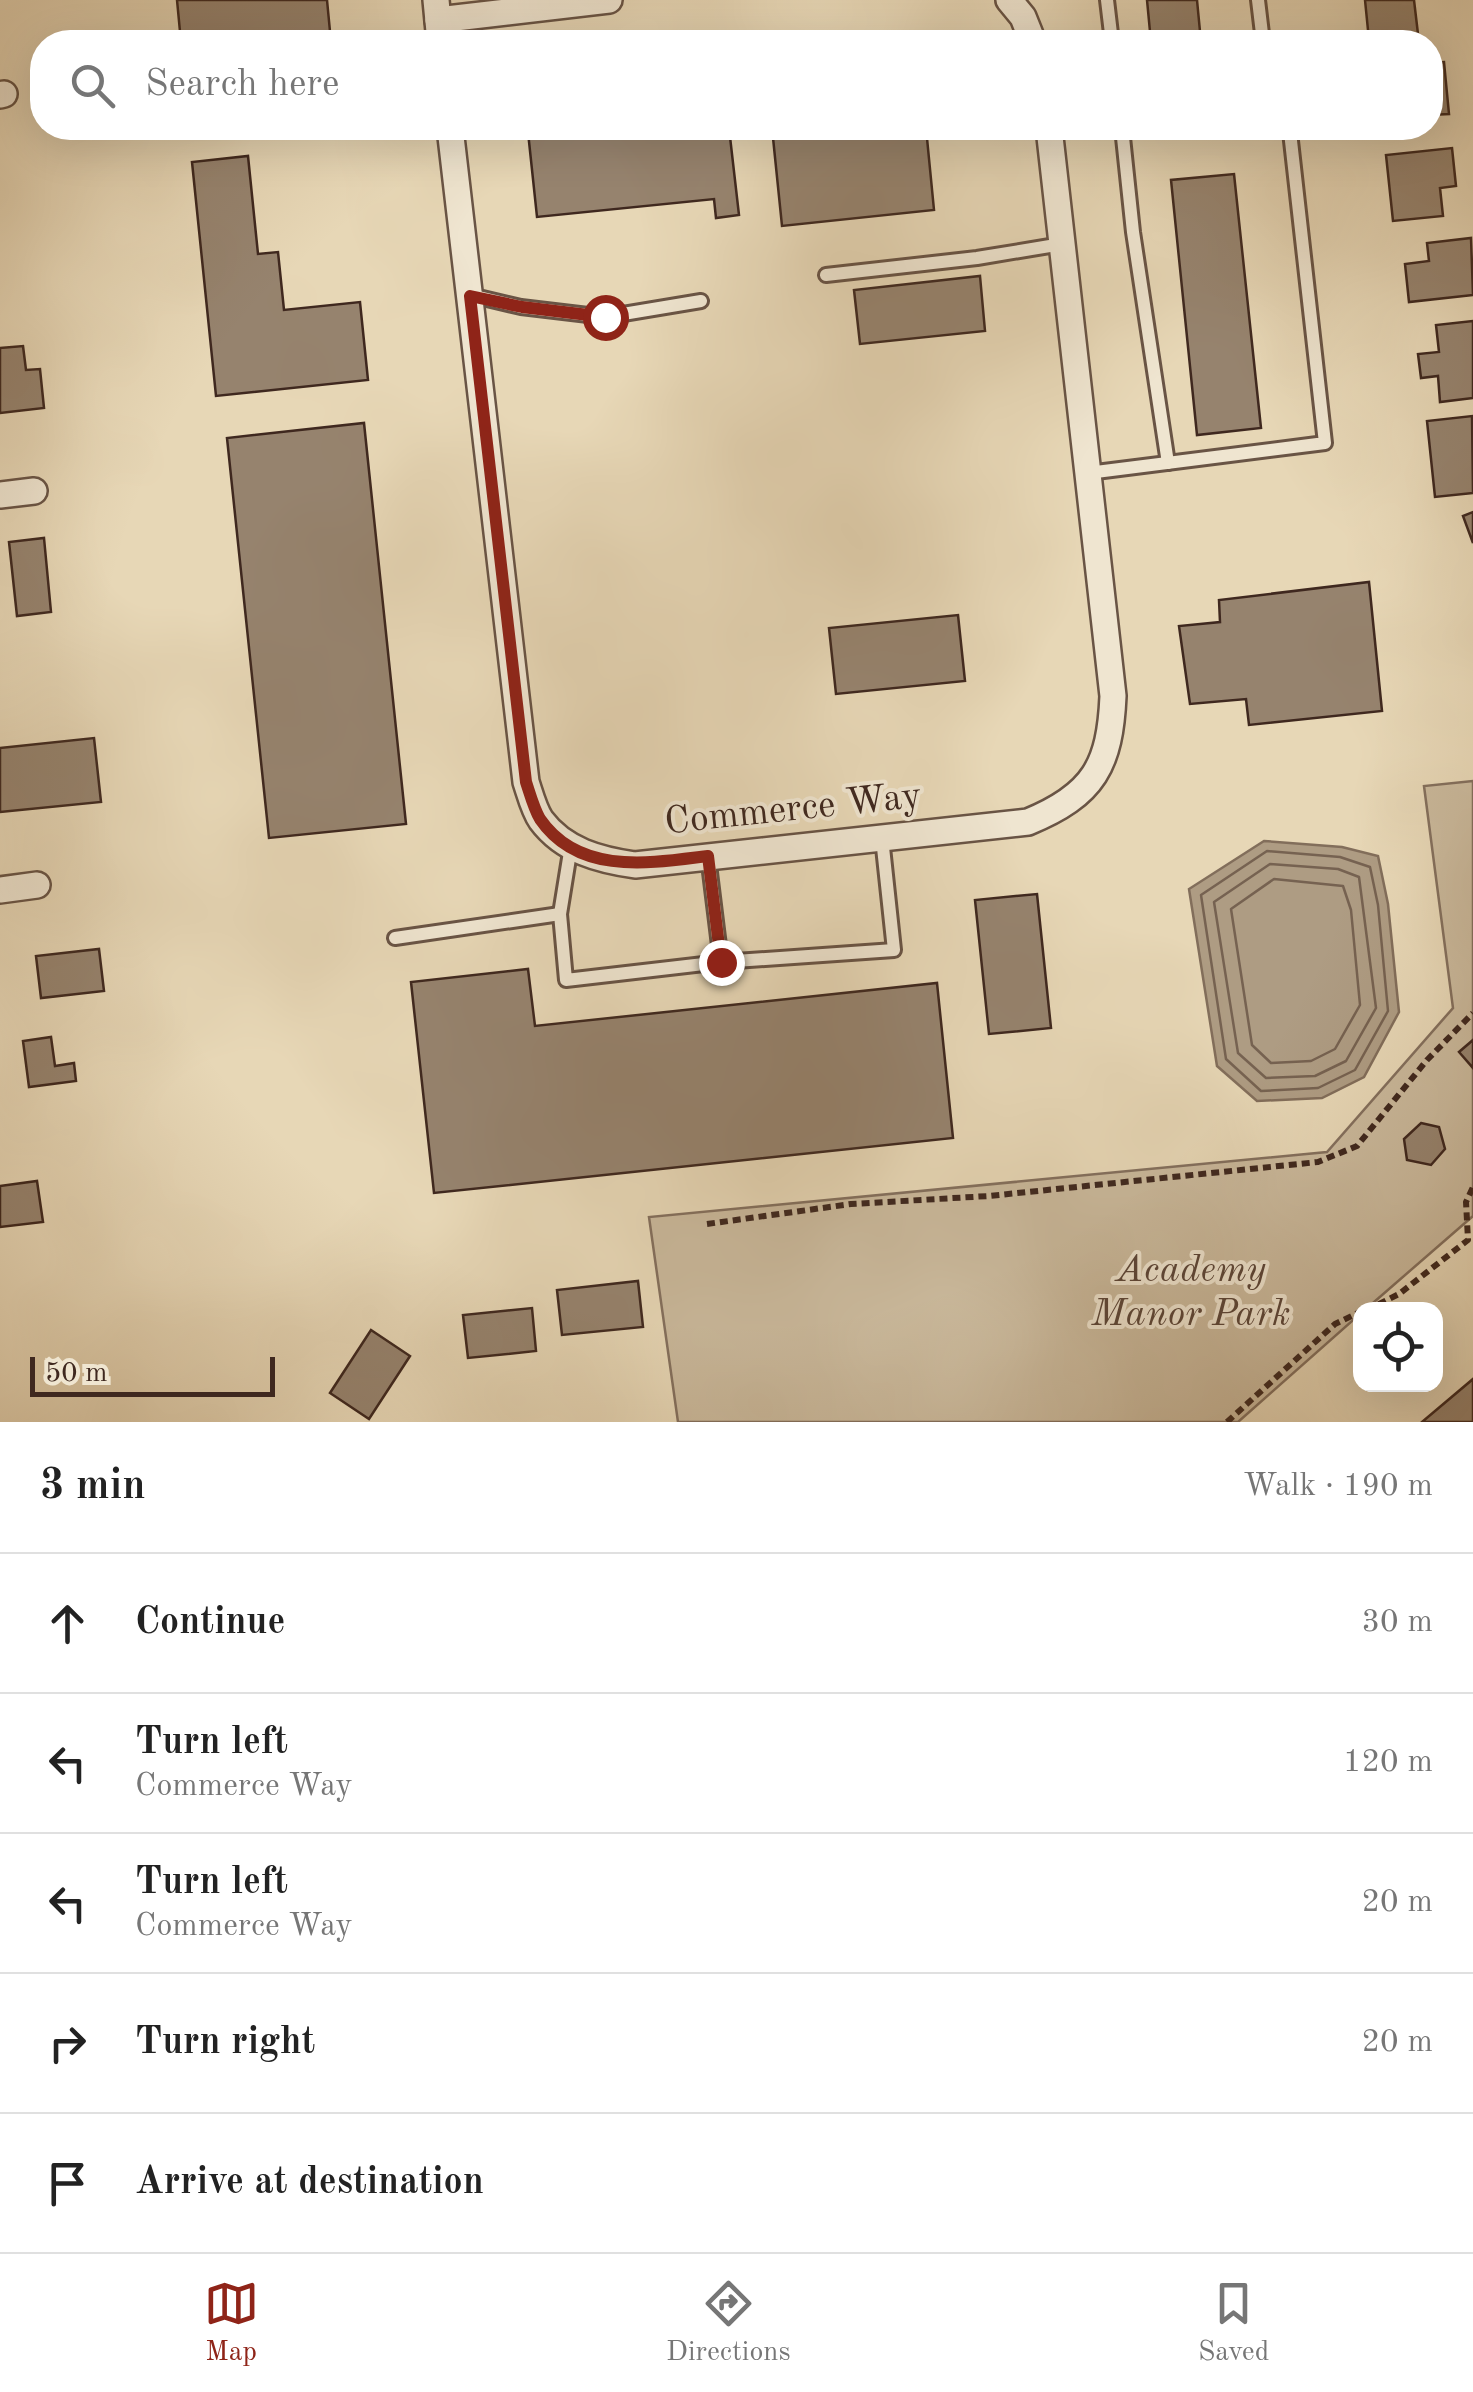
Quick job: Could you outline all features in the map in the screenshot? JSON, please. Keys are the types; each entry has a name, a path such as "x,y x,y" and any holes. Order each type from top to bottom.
{"street":[{"path":"438,21 610,0"},
{"path":"1009,0 1028,30"},
{"name":"Commerce Way","path":"451,140 526,782 540,819 571,845 598,860 635,864 1028,822 1062,808 1090,781 1111,740 1112,696 1050,140"},
{"path":"0,495 34,491"},
{"path":"0,890 37,885"}],"lane":[{"path":"1107,0 1111,30"},
{"path":"1258,0 1262,30"},
{"path":"1123,140 1168,463"},
{"path":"1088,473 1325,443 1291,140"},
{"path":"826,275 1062,244"},
{"path":"470,296 605,317 701,301"},
{"path":"571,845 560,914 566,980 721,962 894,950 882,838"},
{"path":"708,856 721,962"},
{"path":"395,938 560,914"}],"path":[{"path":"707,1224 851,1204 989,1196 1318,1162 1356,1146 1427,1060 1473,1014"},
{"path":"1383,1302 1400,1294 1468,1240 1466,1202 1473,1187"},
{"path":"1226,1422 1335,1324 1353,1316"}],"green space":[{"name":"Academy Manor Park","path":"1473,781 1473,1216 1374,1302 1353,1302 1353,1320 1238,1422 678,1422 649,1217 1327,1152 1453,1008 1424,786"}],"water":[{"path":"1264,841 1342,847 1378,856 1388,904 1399,1012 1364,1077 1322,1098 1257,1101 1217,1066 1189,889"}],"building":[{"path":"177,0 327,0 330,30 180,30"},
{"path":"1147,0 1197,0 1200,30 1150,30"},
{"path":"1365,0 1414,0 1418,30 1368,30"},
{"path":"1444,62 1449,114 1443,114"},
{"path":"529,140 730,140 739,215 716,218 714,199 537,217"},
{"path":"773,140 927,140 934,210 782,226"},
{"path":"1452,148 1456,186 1440,188 1443,216 1393,221 1386,155"},
{"path":"248,156 258,254 278,252 284,310 360,302 368,380 216,396 192,162"},
{"path":"1234,174 1261,428 1197,435 1171,180"},
{"path":"1471,238 1473,295 1409,302 1405,264 1429,261 1427,243"},
{"path":"980,276 985,331 860,344 854,290"},
{"path":"1473,321 1473,398 1440,402 1438,376 1421,378 1418,354 1439,352 1436,325"},
{"path":"23,346 26,370 40,369 44,408 0,413 0,348"},
{"path":"1472,416 1473,493 1435,497 1427,421"},
{"path":"364,423 406,824 269,838 227,438"},
{"path":"1473,512 1473,543 1463,516"},
{"path":"44,538 51,612 17,616 9,542"},
{"path":"1369,582 1382,711 1249,725 1246,699 1190,704 1179,626 1220,622 1219,600"},
{"path":"958,615 965,681 836,694 829,628"},
{"path":"94,738 101,802 0,812 0,748"},
{"path":"1037,894 1051,1028 989,1034 975,900"},
{"path":"99,949 104,991 41,998 36,956"},
{"path":"528,969 535,1026 937,983 953,1138 434,1193 411,982"},
{"path":"51,1037 55,1066 74,1063 76,1081 29,1087 23,1041"},
{"path":"1473,1040 1473,1068 1459,1052"},
{"path":"1421,1123 1439,1127 1445,1149 1431,1165 1407,1160 1404,1139"},
{"path":"37,1181 43,1222 0,1227 0,1186"},
{"path":"638,1281 643,1327 562,1335 557,1290"},
{"path":"532,1308 536,1351 468,1358 463,1315"},
{"path":"371,1330 410,1356 369,1419 330,1393"},
{"path":"1473,1379 1473,1422 1422,1422"}],"route":[{"path":"605,317 470,296 526,782 540,819 564,842 598,860 635,864 708,856 721,962"}]}
